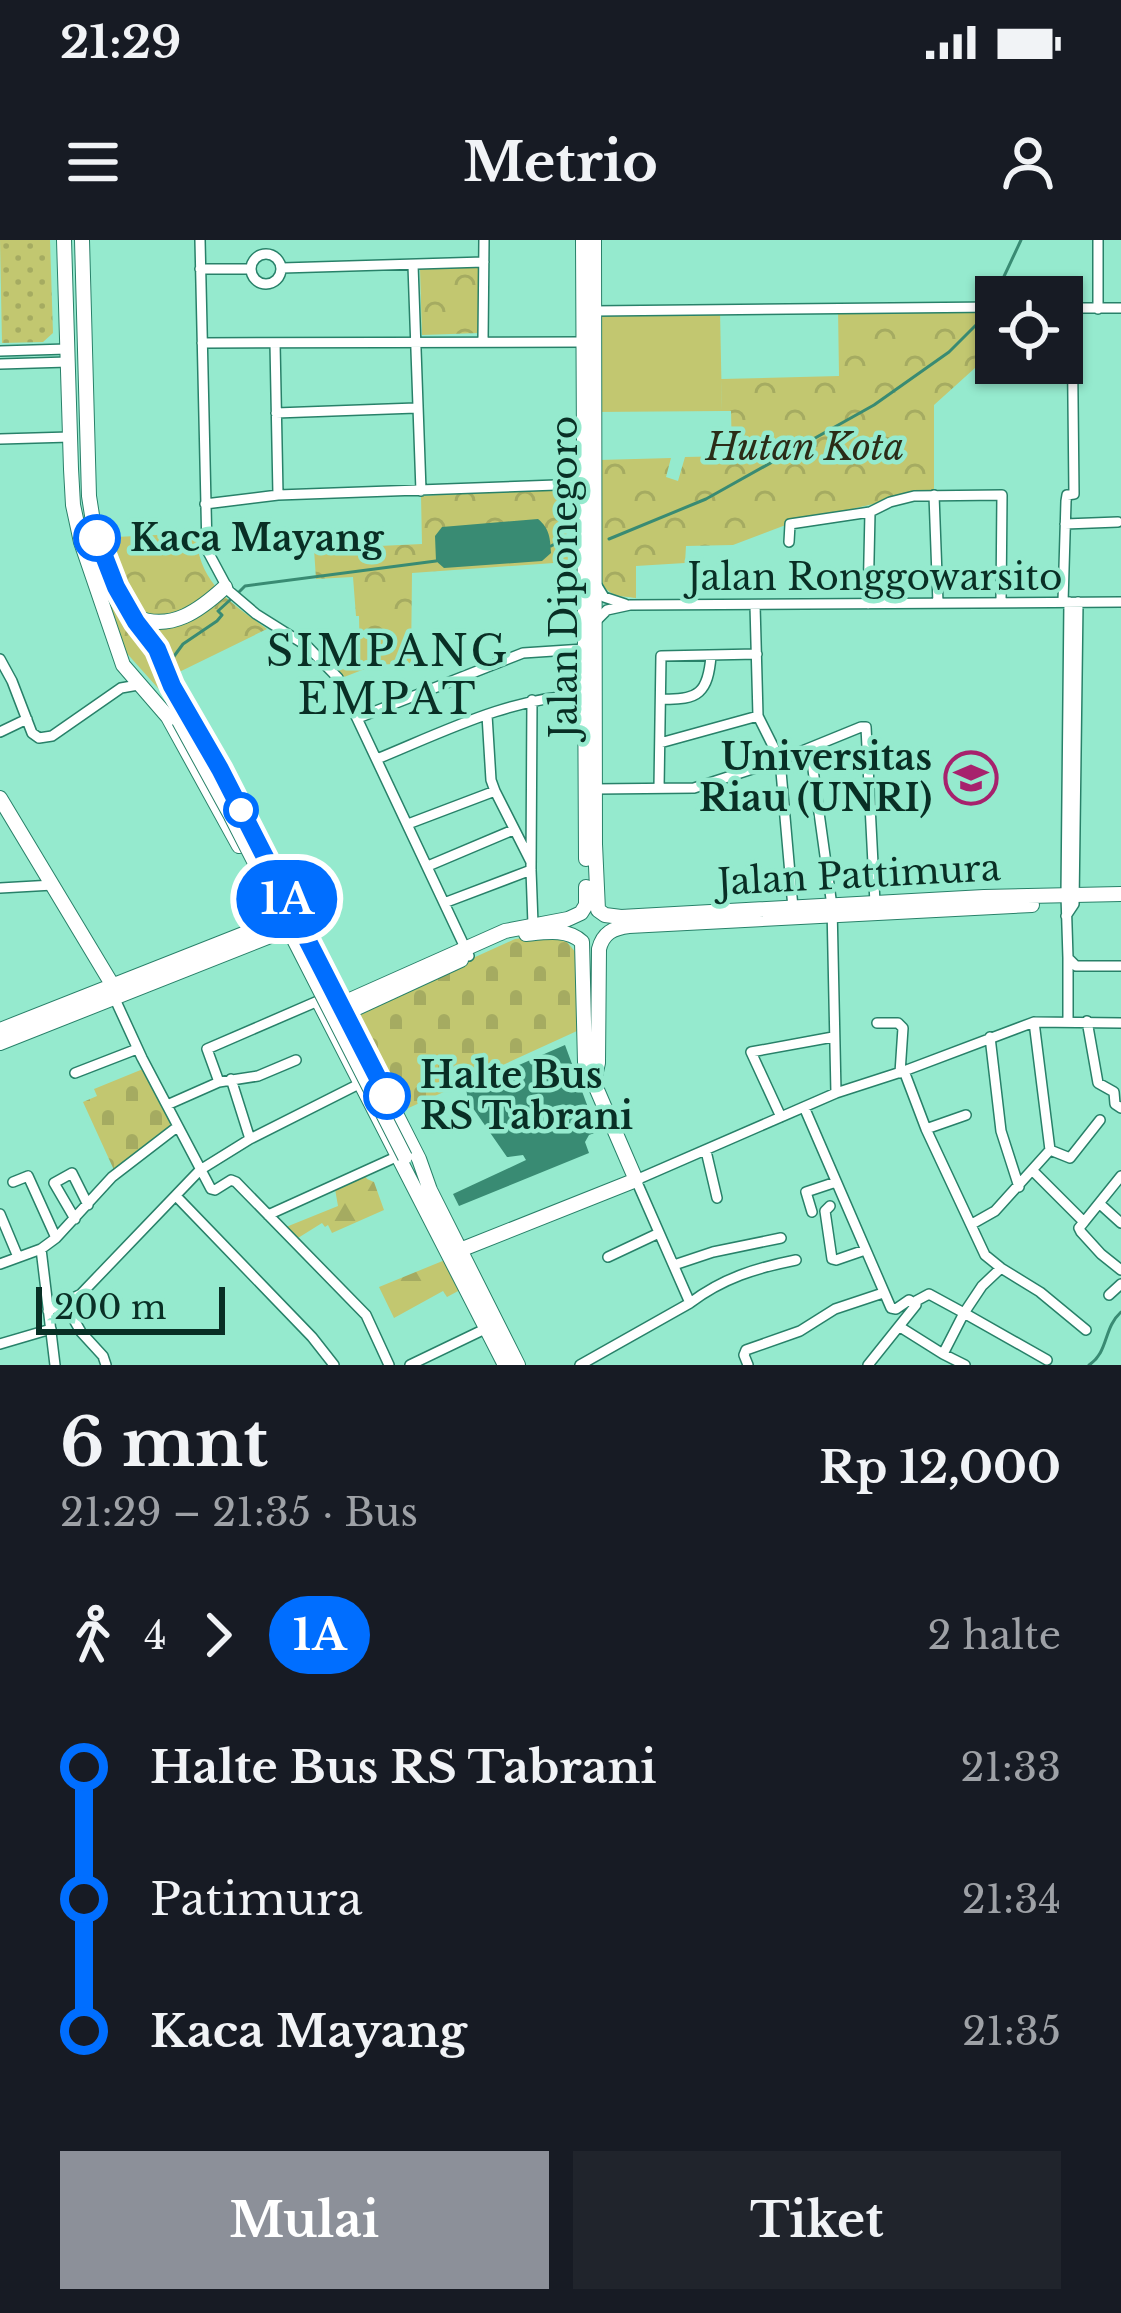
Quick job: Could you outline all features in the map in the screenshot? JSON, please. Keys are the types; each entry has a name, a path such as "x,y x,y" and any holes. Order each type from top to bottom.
{"main road":[{"path":"64,240 73,505 81,542 122,658 168,717 233,835 344,1008 419,1159 426,1195 505,1365"},
{"path":"82,240 92,515 108,570 161,656 172,686 250,827 318,1001 359,1084 404,1156"},
{"name":"Jalan Diponegoro","path":"581,913 586,901 596,625 584,240"},
{"name":"Jalan Diponegoro","path":"594,240 584,484 584,695 595,789 596,901 601,913"},
{"path":"132,614 148,622 172,622 225,587"},
{"path":"149,637 163,693 518,1365"},
{"path":"122,658 163,693"},
{"path":"0,798 113,992"},
{"path":"233,835 252,862 259,864 262,858 250,827"},
{"name":"Jalan Pattimura","path":"604,936 629,926 832,911 1121,899"},
{"name":"Jalan Pattimura","path":"601,913 621,917 793,908 832,911 875,903 1069,902"},
{"path":"344,1008 510,928 568,919 591,910 601,913 607,925 598,953 594,1080"},
{"path":"460,1250 636,1180 585,1062 584,950 574,925 581,913"},
{"path":"0,1043 256,929 288,921"},
{"path":"467,952 524,934 565,933 594,942 604,936"},
{"path":"343,1051 318,985 328,984 344,1008"},
{"path":"0,1030 113,992"}],"street":[{"path":"200,240 207,550 225,587 331,668 467,952"},
{"path":"484,240 484,341"},
{"path":"1098,240 1098,309"},
{"path":"268,253 278,258 282,268 279,278 266,284 254,278 250,269 254,259 268,253"},
{"path":"282,268 484,262"},
{"path":"413,265 421,491"},
{"path":"200,269 250,269"},
{"path":"594,311 975,308"},
{"path":"1083,309 1121,308"},
{"path":"202,343 584,341"},
{"path":"275,343 278,495"},
{"path":"0,351 68,356"},
{"path":"0,364 68,356"},
{"path":"1068,1021 1070,602 1065,524 1067,495 1074,494 1070,384"},
{"path":"277,413 416,408"},
{"path":"0,440 70,437"},
{"path":"205,504 278,495 584,484"},
{"path":"934,495 938,603"},
{"path":"789,542 790,524 870,512 903,498 1002,495 1001,602"},
{"path":"868,604 870,512"},
{"path":"1065,524 1118,522"},
{"path":"596,583 604,597 630,605"},
{"name":"Jalan Ronggowarsito","path":"630,605 1121,602"},
{"path":"596,625 607,610 630,605"},
{"path":"755,605 758,716 780,760 793,908"},
{"path":"358,718 523,653 584,649"},
{"path":"659,788 661,656 758,654"},
{"path":"661,699 703,690 711,656"},
{"path":"103,700 121,682 122,658"},
{"path":"0,659 36,736 47,738 125,686 143,686"},
{"path":"376,759 532,700 584,695"},
{"path":"532,700 533,924"},
{"path":"487,715 491,780 531,866"},
{"path":"661,743 758,716"},
{"path":"0,731 27,719"},
{"path":"595,789 694,788 866,728 875,903"},
{"path":"810,748 832,911 836,1093"},
{"path":"408,824 495,791"},
{"path":"0,831 16,825"},
{"path":"428,866 513,830"},
{"path":"444,902 531,866"},
{"path":"0,888 52,885"},
{"path":"1068,958 1076,966 1121,966"},
{"path":"113,992 137,1049 211,1189 233,1180 361,1310 388,1365"},
{"path":"250,1139 207,1049 318,1001"},
{"path":"972,1224 995,1211 1051,1150 1034,1022"},
{"path":"690,1303 636,1180 836,1093 1034,1022 1121,1023"},
{"path":"1087,1022 1098,1083 1114,1092 1115,1104 1121,1108"},
{"path":"878,1023 898,1023 903,1028 902,1072 985,1255 1085,1330"},
{"path":"781,1117 751,1052 833,1037"},
{"path":"990,1037 1001,1131 1019,1187"},
{"path":"75,1073 137,1049"},
{"path":"166,1105 296,1060"},
{"path":"49,1311 81,1294 200,1170 359,1084"},
{"path":"804,1107 883,1293 893,1310 910,1300 916,1305"},
{"path":"926,1129 966,1115"},
{"path":"1051,1150 1070,1158 1100,1120"},
{"path":"0,1264 41,1249 56,1238 112,1177 177,1127"},
{"path":"706,1151 718,1198"},
{"path":"268,1215 404,1156"},
{"path":"75,1219 54,1184 72,1172 88,1204"},
{"path":"1034,1172 1084,1222"},
{"path":"13,1182 28,1176 56,1238"},
{"path":"1121,1177 1079,1228 1121,1270"},
{"path":"812,1212 806,1192 836,1182"},
{"path":"176,1196 334,1365"},
{"path":"1100,1204 1121,1223"},
{"path":"830,1206 825,1211 832,1258 865,1250"},
{"path":"0,1214 18,1257"},
{"path":"608,1257 659,1232"},
{"path":"674,1265 781,1238"},
{"path":"41,1249 55,1365"},
{"path":"580,1365 712,1286 755,1268 796,1260"},
{"path":"943,1354 982,1286 1001,1268"},
{"path":"1109,1295 1121,1284"},
{"path":"748,1365 746,1350 800,1331 835,1309 883,1293"},
{"path":"868,1365 916,1301 929,1294 1047,1360"},
{"path":"65,1304 104,1360"},
{"path":"900,1327 965,1365"},
{"path":"410,1365 487,1328"},
{"path":"0,1344 51,1329"}],"green space":[{"path":"0,240 50,240 53,333 43,342 2,343"},
{"path":"478,267 480,333 422,335 420,269"},
{"name":"Hutan Kota","path":"838,308 975,308 975,368 934,405 934,490 791,523 733,545 686,546 685,563 636,566 636,598 608,591 602,582 599,460 671,458 666,477 678,481 685,457 732,456 731,411 722,411 721,379 839,376"},
{"path":"720,310 722,411 594,412 594,311"},
{"path":"564,488 568,562 412,573 411,663 375,665 339,679 334,671 360,666 353,577 316,579 314,549 422,544 421,496"},
{"path":"196,533 203,565 218,590 267,629 171,676 123,600 96,538"},
{"path":"93,541 146,641 165,696 123,649 85,544"},
{"path":"545,935 567,942 577,954 577,1031 402,1111 356,1011 515,939"},
{"path":"143,1069 174,1129 114,1170 83,1102 97,1096 94,1089"},
{"path":"364,1174 374,1182 384,1210 332,1233 322,1223 298,1238 286,1227 338,1206 335,1189"},
{"path":"445,1260 460,1290 447,1297 443,1291 394,1318 379,1287"}],"water":[{"path":"538,519 547,530 551,553 542,561 444,568 436,561 435,536 442,527"},
{"path":"565,1045 597,1132 585,1142 589,1153 459,1206 453,1194 526,1160 523,1155 507,1157 468,1101 466,1088"}],"waterway":[{"path":"1004,276 1021,240"},
{"path":"609,539 706,499 874,405 949,352 975,326"},
{"path":"551,546 566,538"},
{"path":"239,592 245,586 436,561"},
{"path":"172,659 183,644 217,621 222,615 218,611 230,600"},
{"path":"1089,1365 1121,1312"}],"bus line":[{"name":"1A","path":"97,538 116,587 157,649 387,1096"}],"place":[{"name":"Kaca Mayang","path":"97,538"},
{"name":"Universitas Riau (UNRI)","path":"971,778"},
{"name":"Halte Bus RS Tabrani","path":"387,1096"}],"district":[{"name":"SIMPANG EMPAT","path":"388,675"}]}
